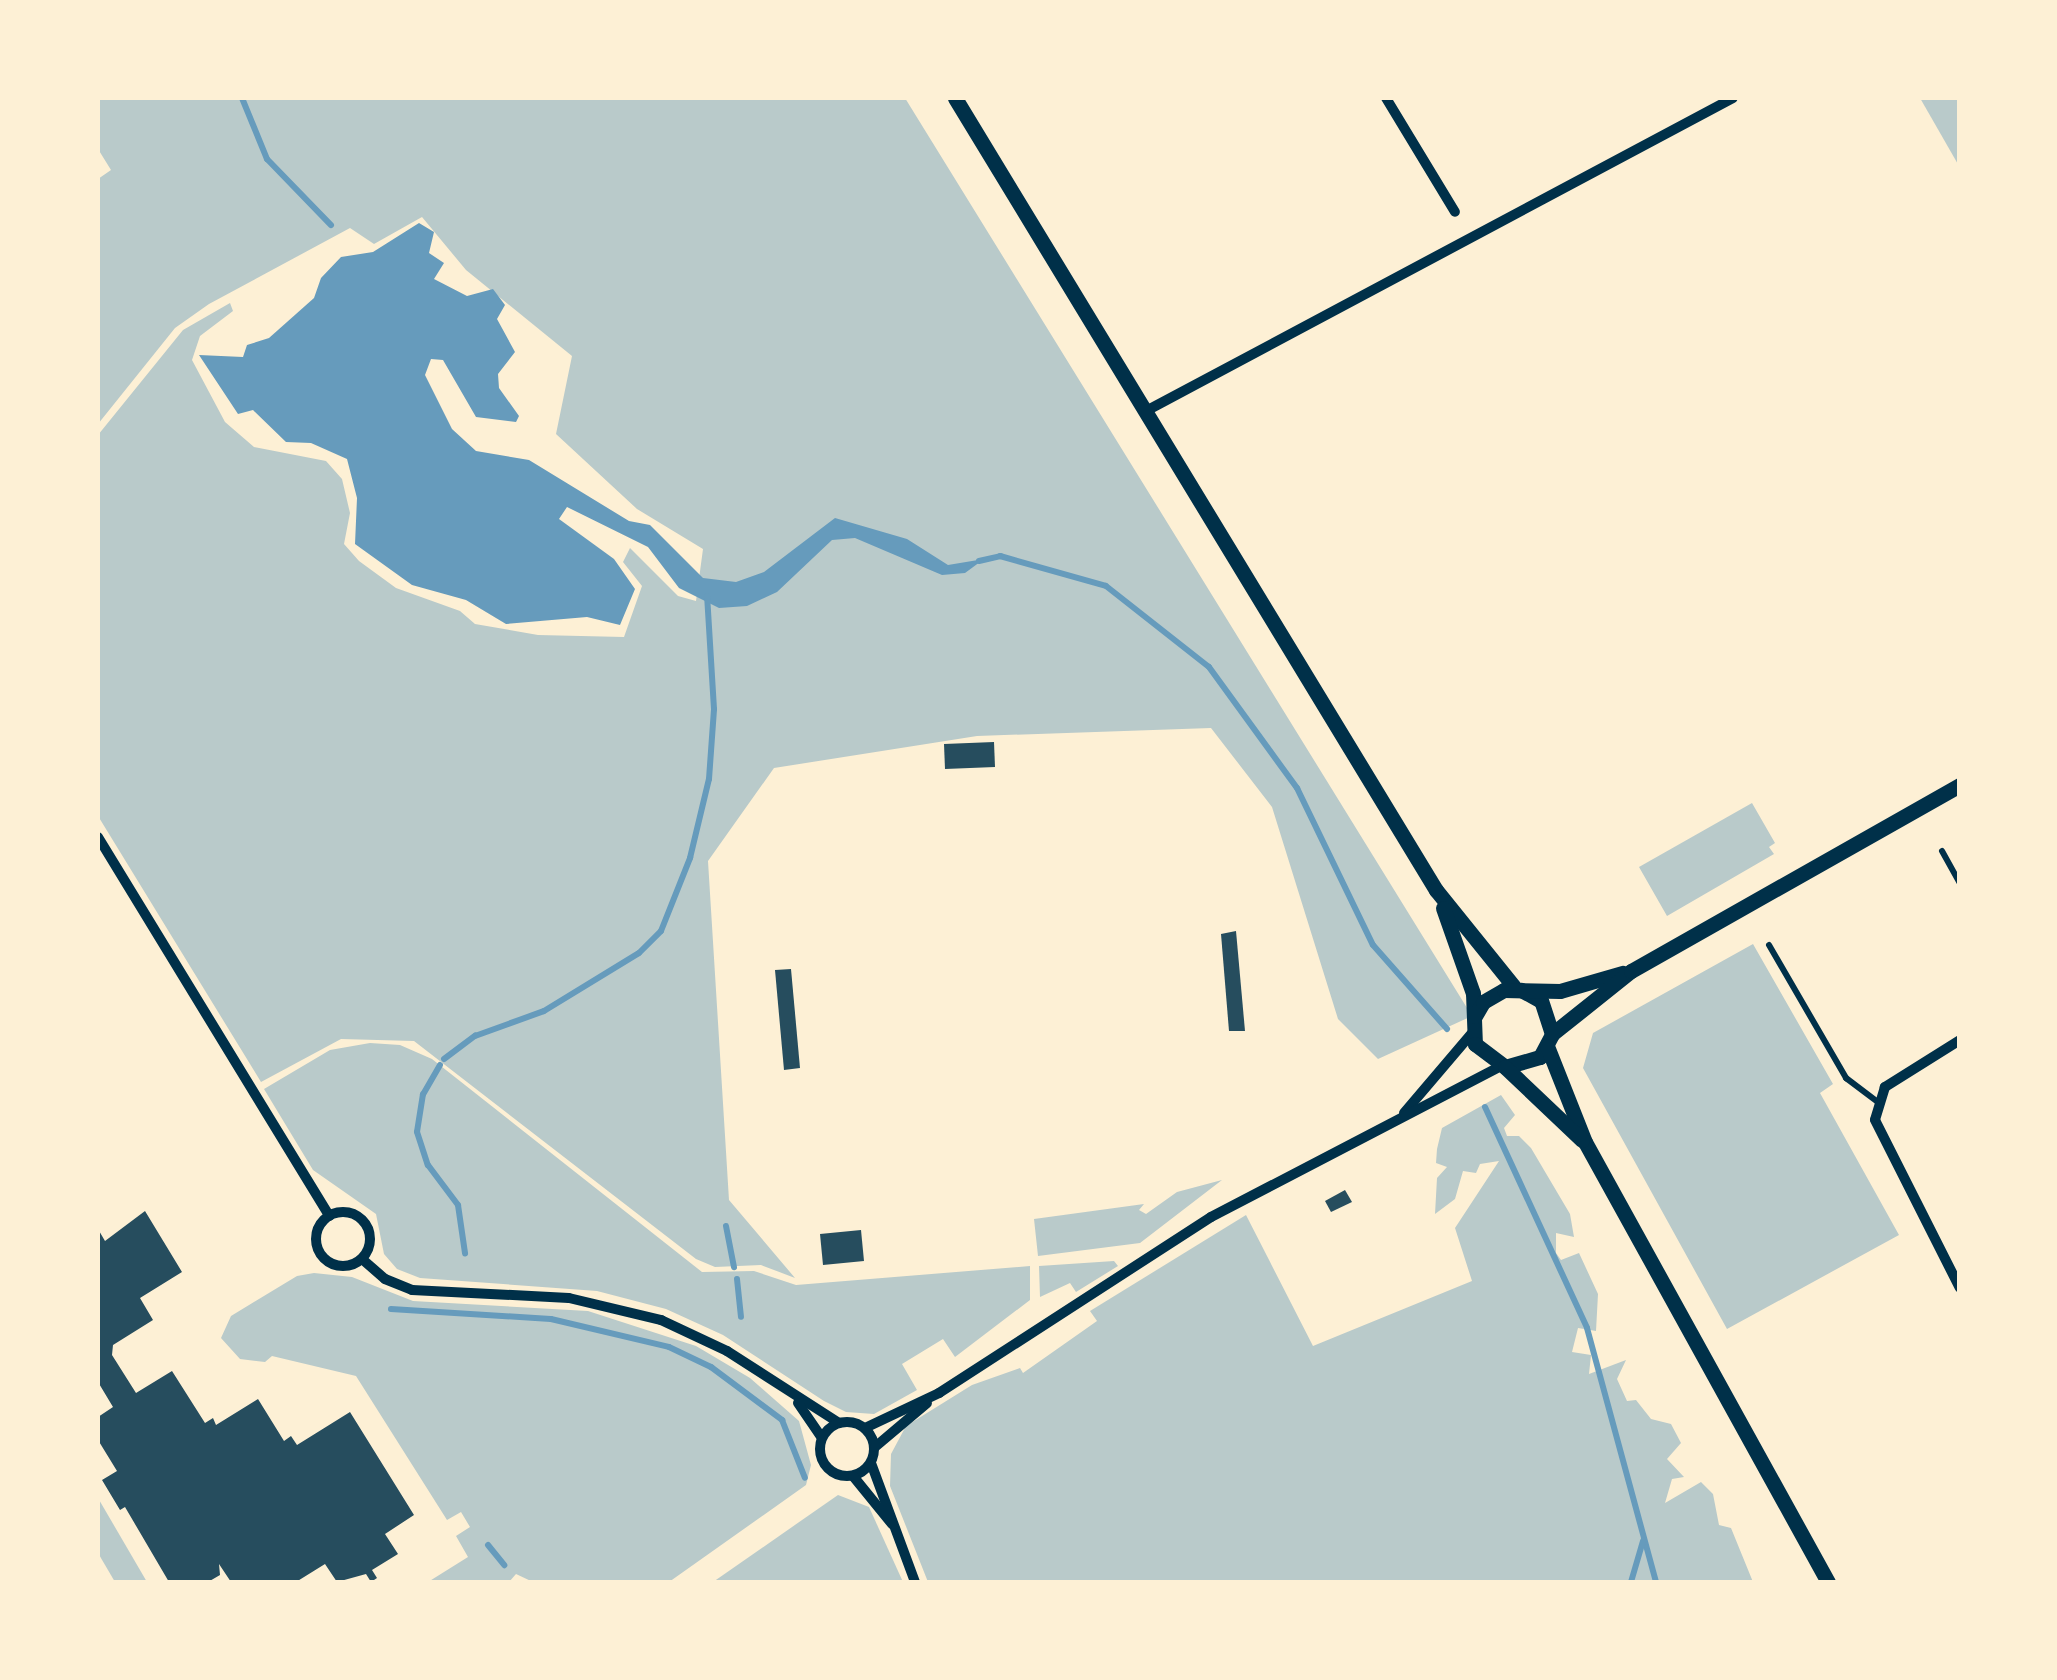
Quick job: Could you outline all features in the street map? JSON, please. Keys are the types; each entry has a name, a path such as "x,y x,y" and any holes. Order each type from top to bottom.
{"street":[{"path":"955,98 1436,890 1519,989 1541,1001 1550,1040 1585,1142 1828,1582"},
{"path":"1386,98 1455,212"},
{"path":"1146,411 1733,98"},
{"path":"362,1259 384,1279 412,1290 570,1298 660,1320 727,1351 794,1398 839,1423 866,1428 939,1392 1211,1217 1503,1067 1530,1064 1550,1040 1631,971 1960,784"},
{"path":"98,837 329,1216"},
{"path":"1436,890 1474,993 1473,1028 1482,1054 1503,1067 1585,1142"},
{"path":"1400,1117 1473,1028 1492,994 1519,989 1560,990 1631,971"},
{"path":"1960,1040 1902,1072 1878,1102 1882,1143 1960,1288"},
{"path":"349,1212 363,1220 370,1240 362,1259 336,1265 320,1253 316,1236 329,1216 349,1212"},
{"path":"874,1447 939,1392"},
{"path":"794,1398 822,1438 828,1468 853,1476 893,1525"},
{"path":"822,1438 839,1423"},
{"path":"866,1428 874,1447 871,1462 915,1582"},
{"path":"853,1476 871,1462"}],"lane":[{"path":"1942,851 1960,883"},
{"path":"1769,945 1846,1078 1878,1102"}],"shaded area":[{"path":"98,98 905,98 1472,1016 1378,1059 1338,1019 1272,807 1211,728 977,736 774,768 708,861 729,1200 795,1278 761,1265 715,1267 696,1259 414,1041 341,1039 261,1082 98,816 98,435 183,330 230,303 233,311 200,336 192,360 225,422 254,447 326,461 342,479 350,513 344,544 359,561 396,588 460,611 475,624 538,635 624,637 642,586 623,562 630,548 678,596 696,601 703,549 637,509 556,434 572,356 466,270 422,217 374,244 350,228 209,304 175,328 98,424 98,179 111,170 98,149"},
{"path":"1920,98 1959,98 1959,166"},
{"path":"1752,803 1775,843 1769,847 1774,854 1667,916 1639,867"},
{"path":"1753,944 1833,1084 1820,1093 1899,1235 1727,1329 1583,1068 1593,1033"},
{"path":"370,1043 400,1045 432,1059 702,1272 754,1271 796,1285 1030,1266 1030,1300 955,1357 943,1339 902,1364 917,1390 874,1414 846,1412 824,1401 723,1335 666,1309 597,1291 420,1278 397,1269 384,1254 376,1214 313,1170 264,1089 330,1050"},
{"path":"1501,1095 1515,1115 1504,1128 1507,1136 1519,1136 1531,1148 1570,1214 1574,1237 1556,1233 1556,1253 1561,1260 1579,1253 1598,1294 1596,1331 1578,1328 1572,1352 1591,1355 1589,1374 1626,1360 1617,1379 1627,1401 1636,1400 1651,1419 1671,1424 1681,1443 1667,1459 1684,1477 1672,1479 1665,1503 1701,1482 1713,1494 1719,1525 1731,1528 1753,1582 928,1582 890,1486 891,1454 906,1426 972,1385 1020,1368 1023,1373 1097,1321 1090,1311 1246,1215 1313,1346 1472,1281 1455,1228 1499,1161 1480,1164 1476,1173 1463,1171 1455,1199 1435,1214 1437,1178 1447,1167 1436,1163 1437,1149 1442,1128"},
{"path":"1222,1180 1140,1243 1038,1256 1034,1219 1144,1204 1139,1210 1146,1214 1177,1192"},
{"path":"1114,1261 1118,1266 1076,1292 1070,1283 1040,1297 1039,1266"},
{"path":"314,1273 352,1277 413,1301 588,1311 696,1346 750,1378 799,1421 811,1465 806,1485 669,1582 533,1582 516,1574 509,1582 428,1582 468,1557 456,1536 470,1527 461,1512 447,1520 356,1376 272,1356 265,1362 240,1359 221,1338 231,1316 297,1276"},
{"path":"838,1495 869,1507 903,1582 713,1582"},
{"path":"98,1498 147,1582 115,1582 98,1553"}],"water":[{"path":"419,223 434,232 429,253 444,263 434,279 467,296 493,289 505,305 497,319 515,352 498,374 499,388 519,416 516,422 476,417 443,360 431,359 425,375 452,429 476,451 529,460 629,521 650,525 703,578 736,582 764,572 835,518 907,539 948,565 984,559 965,573 942,575 855,538 832,540 777,592 747,606 719,608 679,588 648,547 567,507 559,519 614,559 635,589 620,625 587,617 506,624 466,600 412,585 355,544 357,498 347,459 311,443 286,442 253,410 238,414 199,355 243,357 247,345 269,338 314,298 321,278 341,257 373,252"}],"building":[{"path":"994,742 995,767 945,769 944,744"},
{"path":"1236,931 1245,1031 1229,1031 1221,934"},
{"path":"791,969 800,1068 784,1070 775,970"},
{"path":"1345,1190 1352,1202 1331,1212 1325,1201"},
{"path":"145,1211 182,1272 140,1298 153,1320 113,1345 112,1355 136,1393 172,1371 205,1423 213,1418 216,1425 258,1399 284,1441 291,1436 297,1445 350,1412 414,1515 385,1534 398,1554 372,1570 377,1578 371,1582 366,1574 337,1582 325,1564 296,1582 231,1582 219,1564 220,1575 208,1582 169,1582 125,1507 120,1510 102,1480 117,1471 98,1440 98,1417 113,1407 98,1382 98,1229 105,1241"},
{"path":"861,1230 864,1261 823,1265 820,1234"}],"waterway":[{"path":"242,98 267,159 331,225"},
{"path":"979,561 1000,556 1106,586 1209,667 1297,788 1373,945 1447,1029"},
{"path":"444,1059 475,1036 544,1011 639,953 661,931 690,858 709,779 714,709 707,596"},
{"path":"440,1065 423,1094 417,1132 428,1165 458,1205 465,1253"},
{"path":"1485,1107 1587,1328 1656,1582"},
{"path":"726,1226 734,1267"},
{"path":"737,1279 741,1317"},
{"path":"391,1309 551,1319 669,1347 711,1367 782,1420 805,1478"},
{"path":"1631,1582 1643,1541"},
{"path":"488,1545 504,1565"}]}
